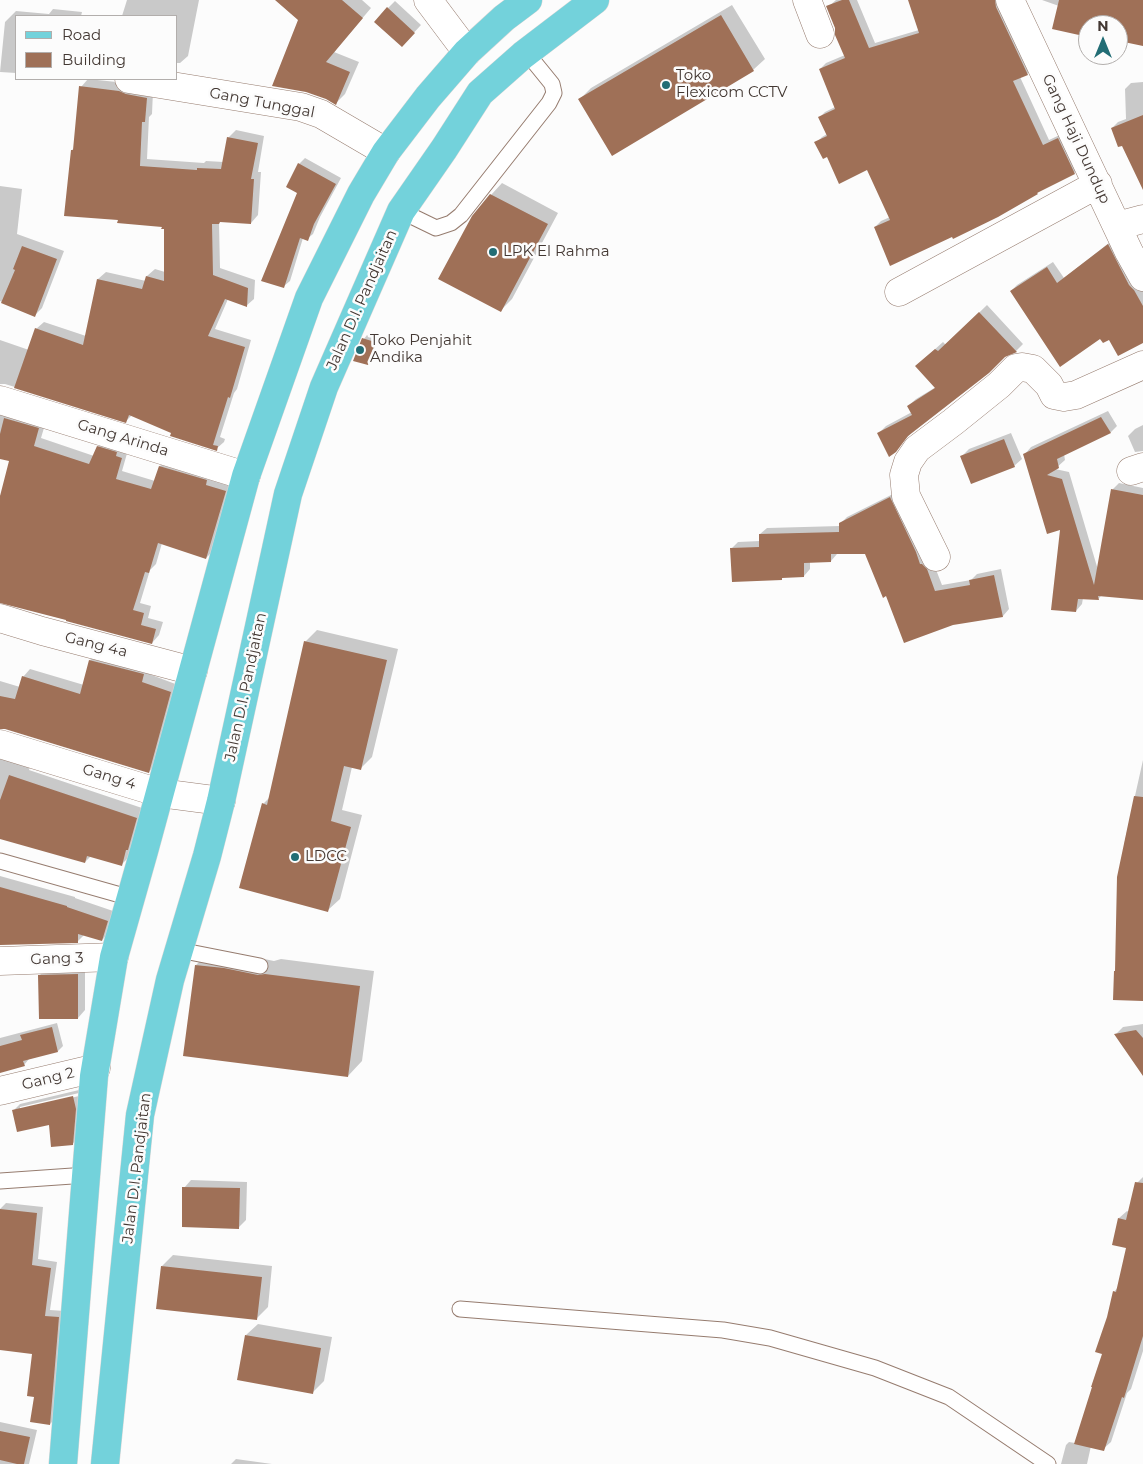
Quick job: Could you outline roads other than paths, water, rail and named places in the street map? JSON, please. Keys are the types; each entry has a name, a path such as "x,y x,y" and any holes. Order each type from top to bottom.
{"main road":[{"path":"63,1464 94,1076 114,957 246,476 309,298 361,194 386,152 428,97 467,52 504,18 528,0"},
{"name":"Jalan D.I. Pandjaitan","path":"105,1464 140,1115 170,980 207,856 221,801 288,494 324,387 401,211 480,93 526,52 595,0"}],"street":[{"path":"428,0 467,52"},
{"path":"807,0 820,34"},
{"name":"Gang Haji Dundup","path":"1010,0 1143,277"},
{"name":"Gang Tunggal","path":"135,80 301,107 321,114 386,152"},
{"path":"899,292 1098,184"},
{"path":"1117,226 1143,218"},
{"path":"936,557 906,496 904,475 908,462 918,449 1000,385 1016,368 1033,369 1049,385 1054,394 1064,397 1076,395 1143,366"},
{"name":"Gang Arinda","path":"0,400 246,476"},
{"name":"Gang 4a","path":"0,618 42,632 193,671"},
{"name":"Gang 4","path":"0,744 160,793 221,801"},
{"name":"Gang 3","path":"0,961 114,957"},
{"name":"Gang 2","path":"0,1091 96,1068"}],"lane":[{"path":"401,211 436,228 451,223 467,208 550,103 554,93 552,84 526,52"},
{"path":"0,861 131,898"},
{"path":"179,950 260,966"},
{"path":"0,1181 86,1175"},
{"path":"460,1309 724,1330 770,1338 875,1368 950,1397 1048,1464"}],"place":[{"name":"Toko Flexicom CCTV","path":"666,85"},
{"name":"LPK El Rahma","path":"493,252"},
{"name":"Toko Penjahit Andika","path":"360,350"},
{"name":"LDCC","path":"295,857"}]}
